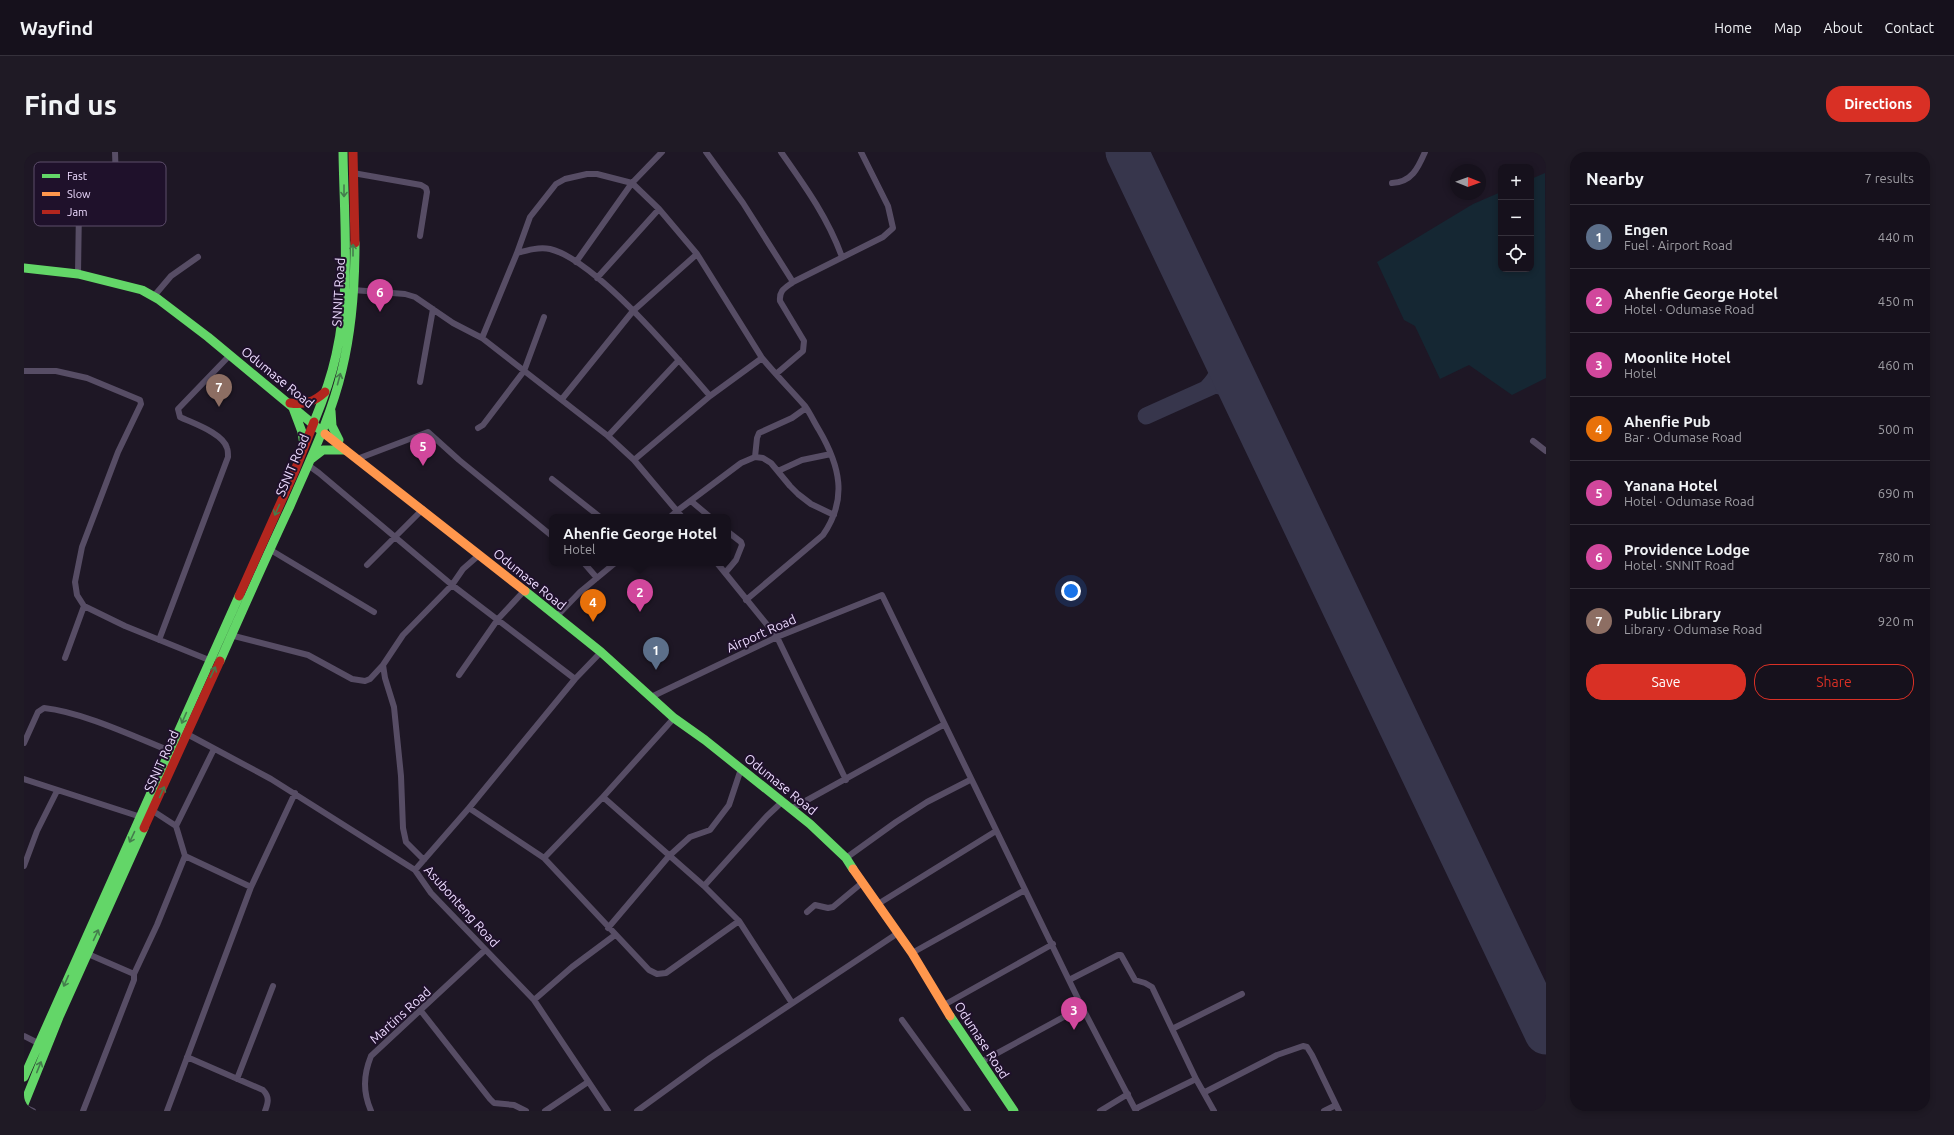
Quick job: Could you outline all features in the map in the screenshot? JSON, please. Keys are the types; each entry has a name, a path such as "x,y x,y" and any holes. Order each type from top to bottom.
{"street":[{"path":"114,152 114,162"},
{"name":"SNNIT Road","path":"314,423 326,391 336,355 343,300 344,152"},
{"name":"SNNIT Road","path":"322,429 331,405 345,357 353,290 353,152"},
{"path":"576,262 632,183 662,152"},
{"path":"706,152 743,203 793,282"},
{"path":"781,152 821,210 834,235 842,258"},
{"path":"776,374 803,351 804,341 780,301 781,290 793,282 883,237 893,228 888,206 862,152"},
{"path":"1392,183 1404,182 1414,174 1425,152"},
{"path":"353,173 422,185 426,188 427,192 420,236"},
{"path":"482,338 530,217 556,184 566,179 587,174 597,174 632,183 659,209 696,254 762,358 806,408 836,466 839,487 837,507 823,535 746,600"},
{"path":"597,278 659,209"},
{"path":"78,274 79,226"},
{"path":"517,253 544,248 552,250 576,262 597,278 633,312 679,360 710,396"},
{"path":"562,399 633,312 696,254"},
{"path":"154,296 171,276 198,257"},
{"name":"Odumase Road","path":"24,268 78,274 124,284 154,296 322,429 345,450 423,509 601,652 674,718 742,769 791,809 846,858 912,953 944,1005 1014,1111"},
{"path":"353,290 405,294 415,297 453,322 482,338 608,436 634,460 680,514"},
{"path":"420,382 433,309"},
{"path":"478,428 483,425 524,371 544,317"},
{"path":"159,640 228,457 227,447 221,438 180,417 178,409 230,355"},
{"path":"634,460 710,396 762,358"},
{"path":"608,436 679,360"},
{"path":"24,371 56,371 87,378 140,400 141,404 118,452 82,547 75,582 77,596 84,606 125,626 210,660"},
{"path":"304,447 302,432 290,404 309,404 315,401 326,391"},
{"path":"331,405 332,426 345,450 323,450 308,463 452,585 575,679"},
{"path":"754,457 756,438 759,432 792,418 806,408"},
{"name":"SSNIT Road","path":"148,816 170,750 314,423"},
{"name":"SSNIT Road","path":"24,1077 38,1043 187,734 322,429"},
{"path":"358,459 428,432 459,460 549,534"},
{"path":"1533,442 1546,451"},
{"path":"778,471 802,460 831,454"},
{"path":"674,514 741,463 754,457 763,458 772,463 790,486 811,504 834,515"},
{"path":"552,479 596,514"},
{"path":"691,501 706,514"},
{"path":"367,565 423,509"},
{"path":"731,534 741,542 742,545 736,560 731,566"},
{"path":"269,549 374,612"},
{"path":"230,635 308,655 352,679 359,681 370,679 383,665 403,635 452,585 463,569 479,555"},
{"path":"587,566 597,578"},
{"path":"556,617 570,601 611,566"},
{"path":"719,566 777,637 846,780"},
{"path":"725,573 731,566"},
{"path":"459,675 498,619 524,590"},
{"name":"Airport Road","path":"651,697 777,637 882,595 943,725"},
{"path":"65,658 84,606"},
{"path":"415,870 469,808 575,679 601,652"},
{"path":"383,665 384,678 394,707 401,776 403,828 406,842 424,860"},
{"path":"24,743 38,712 44,708 82,717 170,750"},
{"path":"544,858 603,797 674,718"},
{"path":"791,809 846,780 943,725 1053,944 1082,1007 1135,1110 1196,1079"},
{"name":"Asubonteng Road","path":"187,734 295,793 415,870 431,892 534,1000 608,1111"},
{"path":"82,1111 132,987 134,974 157,925 185,856 176,826 214,749"},
{"path":"608,928 669,856 690,837 710,830 729,806 742,769"},
{"path":"24,780 57,791 148,816 176,826"},
{"path":"846,858 927,802 970,780"},
{"path":"24,866 37,831 57,791"},
{"path":"167,1111 251,887 295,793"},
{"path":"603,797 704,886 739,921 792,1003"},
{"path":"704,886 767,816 782,802"},
{"path":"469,808 544,858 608,928 649,970 657,974 666,973 739,921"},
{"path":"878,904 996,831"},
{"name":"SSNIT Road","path":"24,1104 129,853"},
{"path":"185,856 251,887"},
{"path":"807,912 816,905 828,908 833,907 863,882"},
{"path":"912,953 1025,890"},
{"path":"638,1111 710,1058 898,933"},
{"path":"534,1000 572,967 615,935"},
{"path":"944,1005 1053,944"},
{"name":"Martins Road","path":"371,1111 365,1097 364,1082 366,1068 371,1056 485,950"},
{"path":"88,954 134,974"},
{"path":"1069,980 1118,955 1121,955 1135,980 1146,983 1152,987 1196,1079 1205,1092 1214,1111"},
{"path":"237,1079 273,986"},
{"path":"1172,1029 1242,994"},
{"path":"981,1062 1082,1007"},
{"path":"421,1011 494,1103 514,1105 526,1111"},
{"path":"902,1020 968,1111"},
{"path":"24,1036 38,1043"},
{"path":"1205,1092 1277,1055 1303,1046 1307,1047 1312,1055 1338,1108 1324,1111"},
{"path":"187,1057 263,1090 267,1094 268,1100 265,1111"},
{"path":"545,1111 588,1082"},
{"path":"1100,1111 1128,1094"},
{"path":"24,1107 32,1111"}],"shaded area":[{"path":"1545,173 1546,378 1512,395 1469,365 1440,379 1415,326 1404,320 1377,262 1473,204 1486,200 1486,198 1498,193 1498,272 1534,272 1534,178"}],"taxiway":[{"path":"1207,388 1219,370 1221,349"},
{"path":"1146,416 1215,385 1229,388 1244,399"}],"runway":[{"path":"1127,152 1546,1033"}],"traffic: fast":[{"path":"314,422 334,364 341,330 344,305 346,254 343,152"},
{"path":"220,661 305,473 332,405 342,370 351,323 354,291 355,243"},
{"path":"24,268 78,274 142,290 158,299 208,337 325,434"},
{"path":"293,408 302,432 304,445"},
{"path":"331,411 332,426 339,440"},
{"path":"310,460 323,450 345,450"},
{"path":"525,591 601,652 674,718 705,740 810,824 846,858 853,869"},
{"path":"24,1077 239,596"},
{"path":"24,1104 59,1017 144,828"},
{"path":"950,1016 1014,1111"}],"traffic: slow":[{"path":"325,434 525,591"},
{"path":"853,869 912,953 950,1016"}],"traffic: jam":[{"path":"353,152 355,243"},
{"path":"290,403 300,404 309,402 325,392"},
{"path":"239,596 294,473 314,422"},
{"path":"144,828 220,661"}],"place":[{"name":"Providence Lodge","path":"380,312"},
{"name":"Public Library","path":"219,407"},
{"name":"Yanana Hotel","path":"423,466"},
{"name":"Ahenfie George Hotel","path":"640,612"},
{"name":"Ahenfie Pub","path":"593,622"},
{"name":"Engen","path":"656,670"},
{"name":"Moonlite Hotel","path":"1074,1030"}]}
